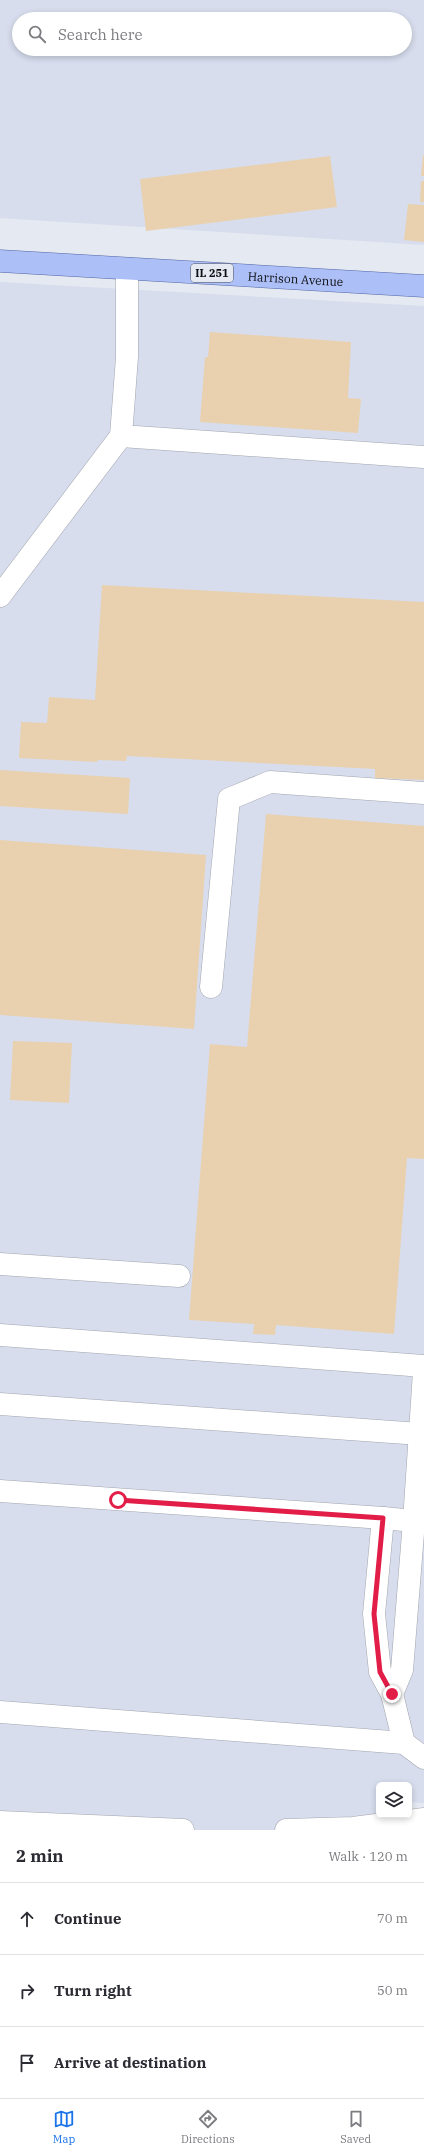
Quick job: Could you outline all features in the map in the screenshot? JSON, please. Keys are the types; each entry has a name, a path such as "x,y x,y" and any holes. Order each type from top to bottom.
{"main road":[{"name":"Harrison Avenue","path":"0,261 424,286"}],"lane":[{"path":"0,596 121,436 127,357 128,269"},
{"path":"121,436 424,457"},
{"path":"211,986 229,799 270,782 424,793"},
{"path":"0,1264 179,1276"},
{"path":"0,1335 424,1366"},
{"path":"392,1694 402,1670 424,1372"},
{"path":"0,1404 420,1434"},
{"path":"0,1491 414,1521"},
{"path":"383,1518 374,1614 380,1672 392,1694 404,1743"},
{"path":"0,1712 404,1743 424,1758"},
{"path":"286,1830 353,1828 420,1819"},
{"path":"0,1822 183,1830"}],"shaded area":[{"path":"0,0 424,0 424,245 0,218"},
{"path":"0,282 424,306 424,1803 412,1802 412,1782 376,1782 376,1818 384,1818 402,1830 0,1830"}],"building":[{"path":"423,155 424,176 421,176"},
{"path":"330,156 337,207 146,231 140,179"},
{"path":"421,181 424,181 424,202 420,202"},
{"path":"408,204 424,205 424,242 404,240"},
{"path":"210,332 351,342 348,398 361,399 358,433 200,422 205,357 208,357"},
{"path":"102,585 424,602 424,780 375,778 375,769 127,756 126,761 98,760 97,762 19,758 21,722 47,723 49,697 95,700"},
{"path":"0,770 130,778 128,814 0,806"},
{"path":"266,814 424,826 424,1159 407,1158 394,1334 276,1325 275,1335 253,1334 254,1324 189,1320 210,1044 247,1047"},
{"path":"0,840 206,855 194,1029 0,1015"},
{"path":"13,1041 72,1043 69,1103 10,1100"}],"route":[{"path":"118,1500 383,1518 374,1614 380,1672 392,1694"}]}
